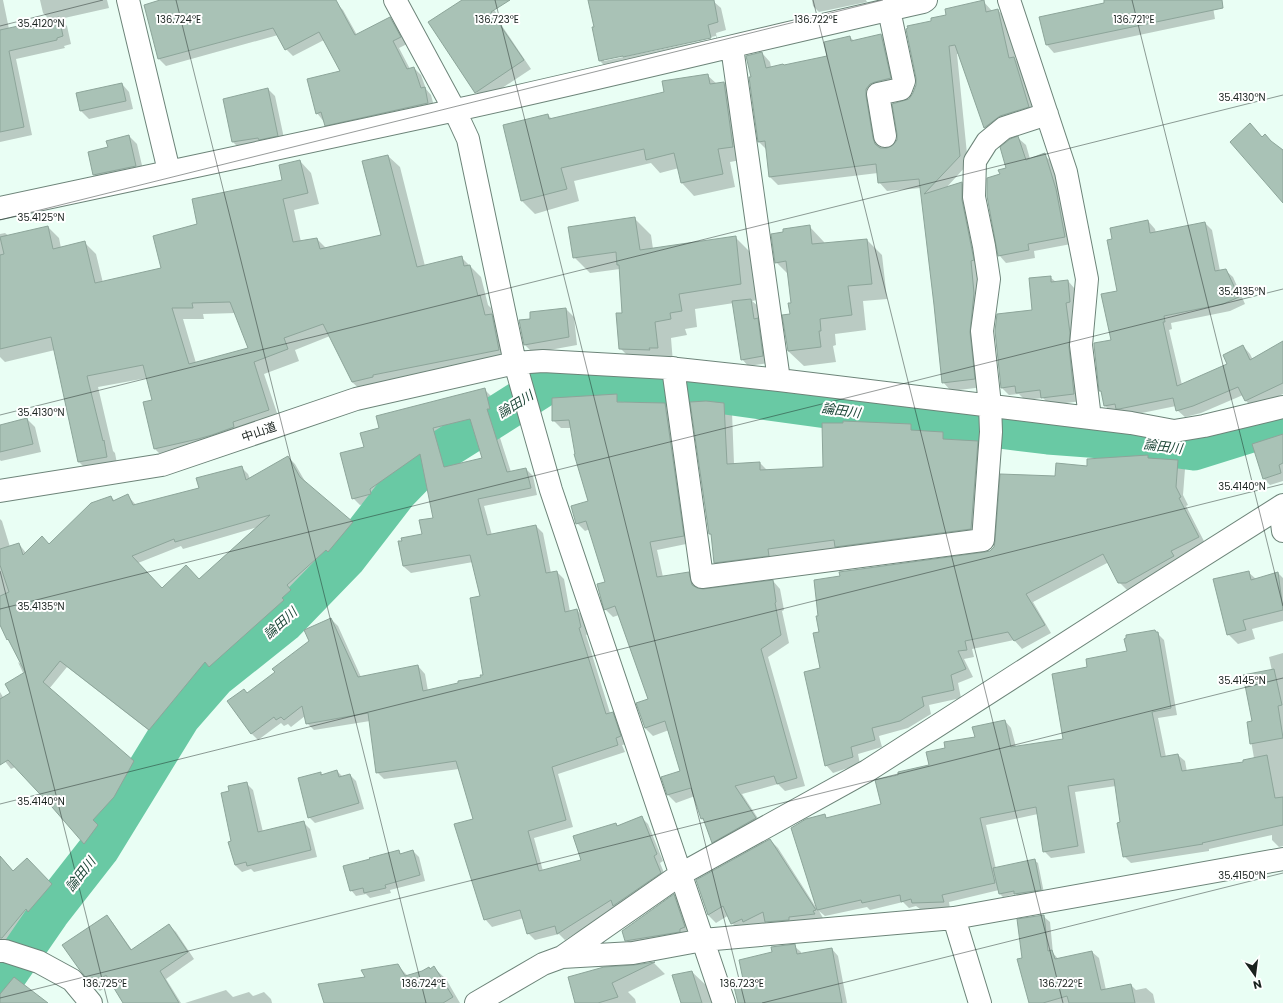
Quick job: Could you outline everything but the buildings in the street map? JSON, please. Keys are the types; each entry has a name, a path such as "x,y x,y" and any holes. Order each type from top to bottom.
{"street":[{"path":"128,0 169,171"},
{"path":"395,0 455,111 468,139 515,363 551,490 724,1003"},
{"path":"0,208 455,111 732,47 926,0"},
{"path":"1008,0 1066,172 1087,279 1081,345 1090,418"},
{"path":"885,136 878,94 901,88 904,81 889,10"},
{"path":"732,47 779,380"},
{"path":"674,382 702,577 983,540 990,417 982,331 989,280 974,197 975,161 987,142 1004,128 1047,114"},
{"name":"中山道","path":"0,491 162,465 356,400 515,363 543,361 674,382 779,380 990,417 1090,418 1131,423 1174,431 1204,426 1283,407"},
{"path":"476,1003 544,964 562,957 681,874 867,771 1282,506 1283,531"},
{"path":"562,957 633,953 703,940 954,918 1283,859"},
{"path":"954,918 980,1003"},
{"path":"2,951 39,962 72,980 91,1003"}],"waterway":[{"name":"論田川","path":"0,984 49,913 99,849 180,717 215,677 284,622 346,558 397,492 430,458 555,379 562,382 586,380 639,382 922,421 937,420 1048,434 1102,438 1194,450 1283,422"}]}
